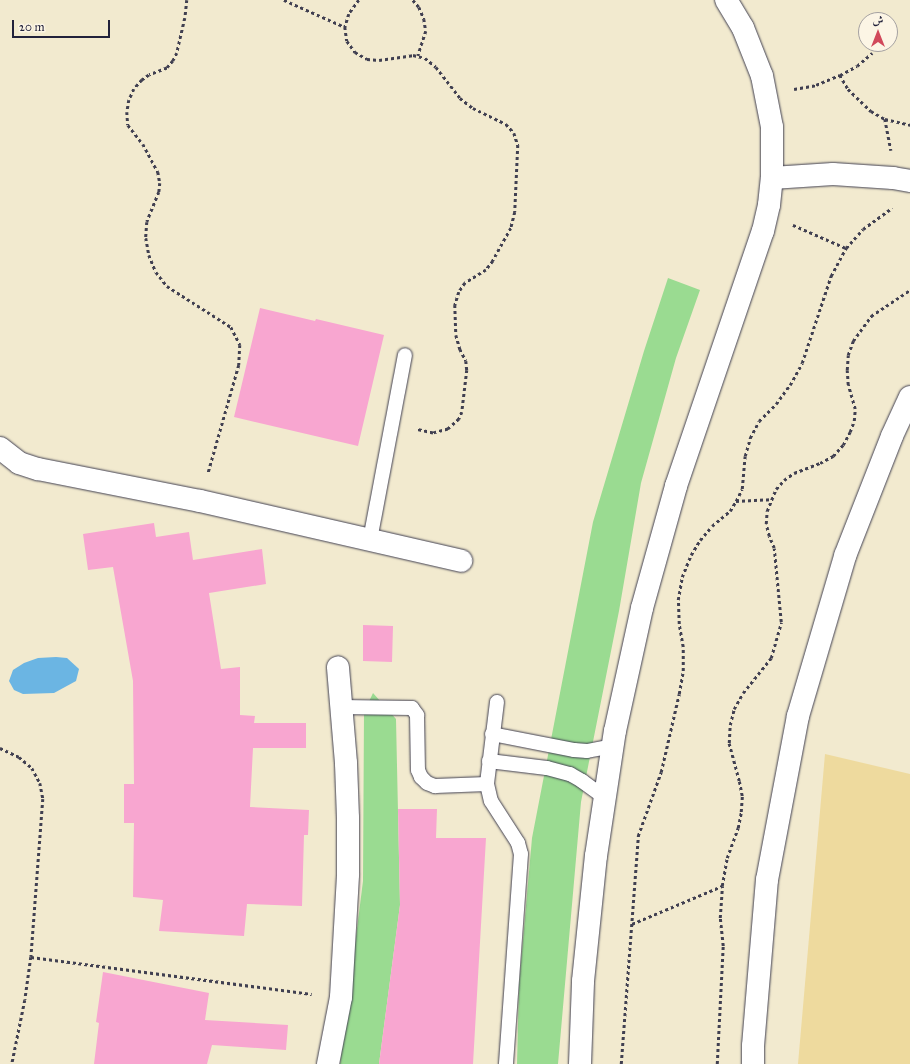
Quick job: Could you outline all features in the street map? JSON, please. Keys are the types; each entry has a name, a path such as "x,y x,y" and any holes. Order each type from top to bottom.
{"street":[{"path":"580,1064 583,981 596,856 613,746 642,608 676,486 763,230 772,178 772,127 762,76 743,28 726,0"},
{"path":"772,178 833,174 893,178 910,182"},
{"path":"753,1064 753,1046 767,880 798,716 845,556 892,436 910,396"},
{"path":"0,448 19,463 38,469 200,501 460,561"},
{"path":"328,1064 341,997 348,874 348,818 338,667"}],"lane":[{"path":"370,540 405,355"},
{"path":"497,702 488,761 487,784 490,801 518,843 522,854 506,1064"},
{"path":"341,707 412,708 417,715 418,770 421,777 427,783 435,786 487,784"},
{"path":"492,734 574,750 587,751 613,746"},
{"path":"488,761 546,768 570,774 605,798"}],"path":[{"path":"187,0 185,18 174,61 167,68 149,75 142,80 134,90 129,100 127,112 128,125 144,144 158,172 160,183 159,192 147,222 146,238 149,255 156,272 167,286 231,327 240,344 239,364 200,501"},
{"path":"284,0 345,27"},
{"path":"359,0 349,14 345,27 347,41 355,52 367,59 379,60 404,56 418,56 430,61 464,102 506,124 514,133 518,145 515,212 507,238 486,270 465,284 459,292 455,304 456,335 460,349 466,361 467,370 462,412 459,419 448,429 434,433 392,422"},
{"path":"413,0 419,7 424,19 426,31 418,56"},
{"path":"765,91 791,90 816,85 857,66 872,53"},
{"path":"840,75 848,89 872,111 885,119 910,125"},
{"path":"621,1064 638,836 661,772 682,679 683,647 679,624 678,600 682,577 691,555 700,540 712,526 730,511 742,489 745,456 750,438 759,421 776,404 790,385 802,363 831,276 846,248 863,229 881,214 898,205"},
{"path":"767,213 846,248"},
{"path":"717,1064 722,946 720,918 722,886 727,858 738,828 742,796 729,743 730,726 734,709 743,693 771,658 780,622 774,548 766,524 767,511 776,489 789,476 833,456 843,445 854,421 855,409 848,385 847,370 848,355 853,341 872,316 910,290"},
{"path":"736,501 771,499"},
{"path":"0,748 19,757 32,768 40,783 43,800 31,957 25,1000 12,1064"},
{"path":"632,924 722,886"},
{"path":"31,957 341,997"}],"green space":[{"path":"668,278 700,290 676,358 641,483 619,611 581,802 558,1064 517,1064 519,985 532,838 593,522 644,351"},
{"path":"373,693 396,719 400,905 379,1064 340,1064 363,881 364,712"}],"sand":[{"path":"825,754 910,774 910,1064 798,1064"}],"water":[{"path":"38,658 67,658 79,669 76,681 54,693 23,694 14,690 9,681 13,670 24,663"}],"building":[{"path":"260,308 384,335 358,446 234,417"},
{"path":"154,523 156,537 189,532 193,560 262,549 266,584 209,593 221,669 240,667 240,715 255,716 254,723 306,723 306,748 253,748 250,807 309,810 308,835 304,835 302,906 247,904 244,936 159,931 163,900 133,897 134,823 124,823 124,784 134,784 133,681 113,567 88,570 83,534"},
{"path":"363,625 393,626 392,662 363,661"},
{"path":"398,809 437,809 436,838 486,838 473,1064 379,1064 400,905"},
{"path":"103,972 209,993 205,1020 288,1025 286,1050 212,1045 207,1064 94,1064 99,1023 96,1022"}]}
